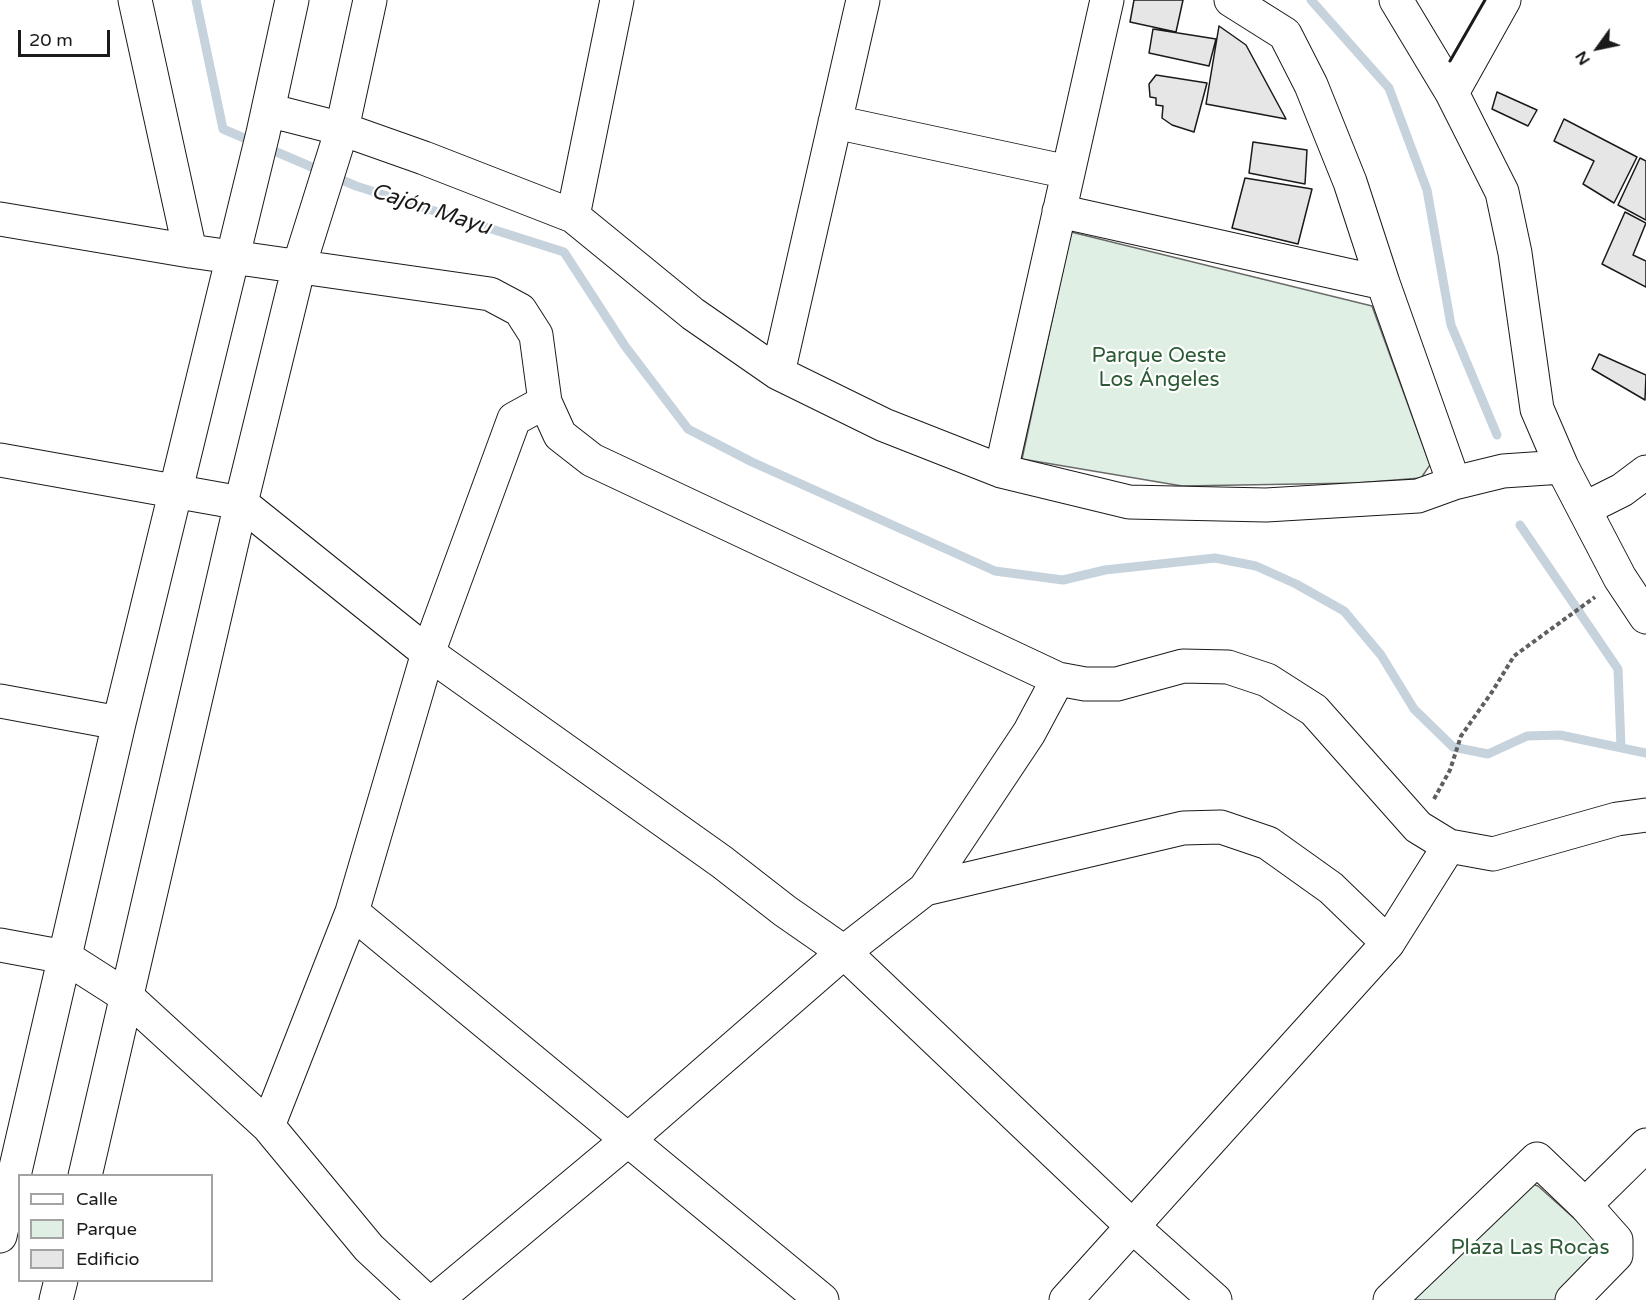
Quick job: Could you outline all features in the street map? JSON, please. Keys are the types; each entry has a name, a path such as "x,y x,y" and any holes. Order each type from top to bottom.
{"street":[{"path":"0,1236 119,723 263,135 292,0"},
{"path":"85,1174 241,503 299,266 342,129 370,0"},
{"path":"573,216 617,0"},
{"path":"778,372 863,0"},
{"path":"1001,471 1107,0"},
{"path":"1231,0 1285,34 1311,86 1350,182 1383,283 1455,483"},
{"path":"1396,0 1452,93 1502,192 1515,254 1537,409 1562,467 1620,578 1646,617"},
{"path":"1452,93 1504,0"},
{"path":"129,1 190,251"},
{"path":"835,122 1068,172"},
{"path":"263,135 342,129 573,216 693,314 778,372 884,425 1001,471 1129,502 1266,506 1418,496 1455,483 1503,471 1562,467"},
{"path":"1059,211 1383,283"},
{"path":"0,219 190,251 490,294 520,310 536,335 545,402 560,435 592,460 1058,679 1085,684 1117,684 1183,666 1228,667 1267,680 1314,710 1418,827 1449,846 1493,854 1617,819 1646,815"},
{"path":"268,1126 352,912 428,653 514,419 545,402"},
{"path":"0,460 241,503 428,653 722,862 785,911 844,952 1132,1226 1215,1300"},
{"path":"1584,509 1622,490 1646,472"},
{"path":"436,1300 629,1139 844,952 925,890 1029,733 1058,679"},
{"path":"0,701 119,723"},
{"path":"925,890 1183,828 1221,827 1268,843 1331,888 1388,943"},
{"path":"1066,1300 1388,943 1449,846"},
{"path":"352,912 822,1300"},
{"path":"0,945 65,957 126,996 268,1126 369,1248 425,1300"},
{"path":"1585,1205 1646,1145"},
{"path":"1390,1300 1537,1159 1585,1205 1616,1240 1616,1255 1572,1300"},
{"path":"56,1300 61,1282"}],"path":[{"path":"1450,770 1461,736 1514,656 1620,578"}],"green space":[{"name":"Parque Oeste Los Ángeles","path":"1071,232 1372,306 1430,465 1421,478 1357,483 1182,486 1022,459"},
{"name":"Plaza Las Rocas","path":"1529,1183 1538,1186 1600,1244 1602,1252 1560,1300 1406,1300"}],"building":[{"path":"1134,0 1183,0 1176,32 1130,22"},
{"path":"1219,26 1246,45 1286,119 1206,104"},
{"path":"1153,29 1216,39 1209,66 1149,53"},
{"path":"1156,75 1207,83 1194,132 1172,125 1162,118 1163,106 1156,105 1156,98 1150,97 1149,84"},
{"path":"1497,92 1537,110 1528,126 1492,109"},
{"path":"1564,119 1637,157 1614,203 1583,184 1594,161 1554,141"},
{"path":"1253,142 1307,150 1305,184 1249,173"},
{"path":"1640,158 1646,161 1646,220 1618,205"},
{"path":"1245,178 1312,189 1298,244 1232,228"},
{"path":"1625,212 1646,223 1633,255 1646,261 1646,287 1602,264"},
{"path":"1599,354 1646,375 1645,400 1592,369"}],"waterway":[{"name":"Cajón Mayu","path":"196,0 223,129 356,186 564,252 625,346 688,429 752,462 995,571 1063,580 1105,570 1215,558 1256,566 1296,584 1344,611 1381,655 1414,709 1453,747 1488,754 1527,736 1560,735 1646,753"},
{"path":"1311,0 1389,88 1427,190 1451,325 1497,435"},
{"path":"1520,525 1618,669 1621,748"}],"wall":[{"path":"1450,61 1485,0"}]}
